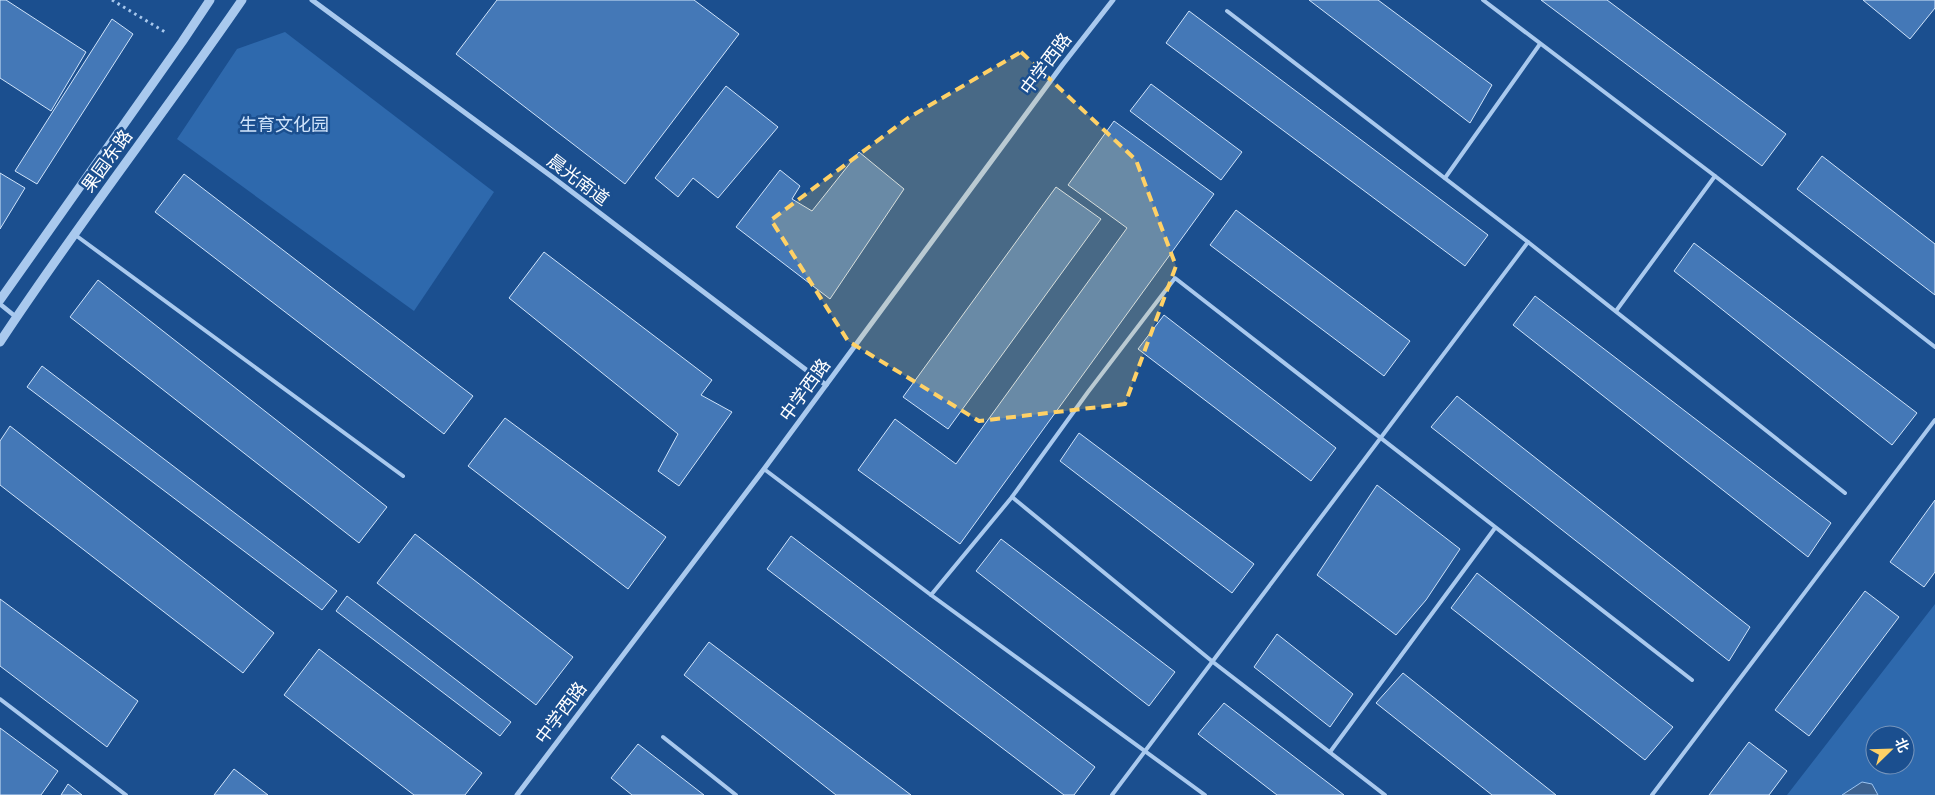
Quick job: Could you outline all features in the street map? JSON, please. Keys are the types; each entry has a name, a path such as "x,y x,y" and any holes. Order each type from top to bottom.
{"street":[{"name":"果园东路","path":"0,300 210,0"},
{"name":"果园东路","path":"0,342 74,234 204,56 242,0"},
{"name":"晨光南道","path":"312,0 555,179 826,385"},
{"name":"中学西路","path":"518,795 764,469 1063,64 1113,0"},
{"path":"0,304 16,317"}],"lane":[{"path":"1483,0 1935,346"},
{"path":"1227,11 1528,242 1845,492"},
{"path":"1445,178 1540,44"},
{"path":"1616,311 1715,176"},
{"path":"74,234 403,476"},
{"path":"1112,795 1528,242"},
{"path":"932,595 1012,497 1088,392 1176,278 1692,680"},
{"path":"1652,795 1935,420"},
{"path":"764,469 1205,795"},
{"path":"1012,497 1213,662 1386,795"},
{"path":"1330,752 1495,528"},
{"path":"0,699 126,795"},
{"path":"663,737 736,795"}],"path":[{"path":"112,0 182,42"}],"highlighted area":[{"path":"1021,52 1136,160 1176,266 1125,404 979,421 848,341 771,220 908,118"}],"green space":[{"name":"生育文化园","path":"285,32 494,192 414,311 177,139 237,49"},
{"path":"1935,604 1935,795 1787,795"}],"shaded area":[{"path":"1862,782 1872,784 1878,795 1842,795"}],"building":[{"path":"0,0 6,0 86,52 51,111 0,78"},
{"path":"497,0 694,0 739,34 625,184 456,54"},
{"path":"1309,0 1378,0 1492,85 1470,123"},
{"path":"1541,0 1607,0 1786,134 1762,166"},
{"path":"1863,0 1935,0 1935,8 1910,39"},
{"path":"1189,11 1488,235 1465,266 1166,43"},
{"path":"112,19 133,34 37,184 15,171"},
{"path":"1151,84 1242,152 1221,180 1130,111"},
{"path":"726,86 778,127 718,198 693,178 678,197 655,178"},
{"path":"1114,121 1214,194 960,544 858,470 895,419 956,464 1127,228 1068,185"},
{"path":"859,152 904,189 830,299 736,227 780,170 800,186 792,199 812,211"},
{"path":"1822,156 1935,244 1935,295 1797,189"},
{"path":"0,173 25,188 0,229"},
{"path":"184,174 473,396 444,434 155,212"},
{"path":"1056,187 1101,219 948,429 903,397"},
{"path":"1236,210 1410,341 1384,376 1210,245"},
{"path":"1694,243 1917,413 1892,445 1674,271"},
{"path":"544,252 712,380 701,395 732,412 679,486 658,471 678,434 509,298"},
{"path":"98,280 387,507 359,543 70,317"},
{"path":"1535,296 1831,523 1808,557 1513,325"},
{"path":"1164,315 1336,448 1311,481 1138,349"},
{"path":"42,366 337,591 322,610 27,387"},
{"path":"1457,396 1750,627 1729,661 1431,427"},
{"path":"505,418 666,537 628,589 468,466"},
{"path":"10,426 274,633 243,673 0,485 0,441"},
{"path":"1079,433 1254,564 1232,593 1060,461"},
{"path":"1377,485 1460,549 1426,600 1396,635 1317,575"},
{"path":"1935,500 1935,572 1924,587 1890,562"},
{"path":"415,534 573,657 536,705 377,583"},
{"path":"791,536 1095,767 1074,795 1064,795 767,569"},
{"path":"1001,539 1175,672 1149,706 976,571"},
{"path":"1477,573 1673,727 1645,760 1451,608"},
{"path":"1865,591 1899,617 1809,736 1775,710"},
{"path":"347,596 511,722 500,736 336,611"},
{"path":"0,599 138,701 107,747 0,666"},
{"path":"1277,634 1353,694 1330,727 1254,667"},
{"path":"709,642 911,795 836,795 684,675"},
{"path":"319,649 482,773 465,795 414,795 284,695"},
{"path":"1403,673 1556,795 1492,795 1376,703"},
{"path":"1224,703 1344,795 1277,795 1198,734"},
{"path":"0,728 58,771 41,795 0,795"},
{"path":"1749,742 1787,771 1769,795 1709,795"},
{"path":"638,744 704,795 632,795 611,778"},
{"path":"234,769 268,795 214,795"},
{"path":"68,784 82,795 61,795"}]}
